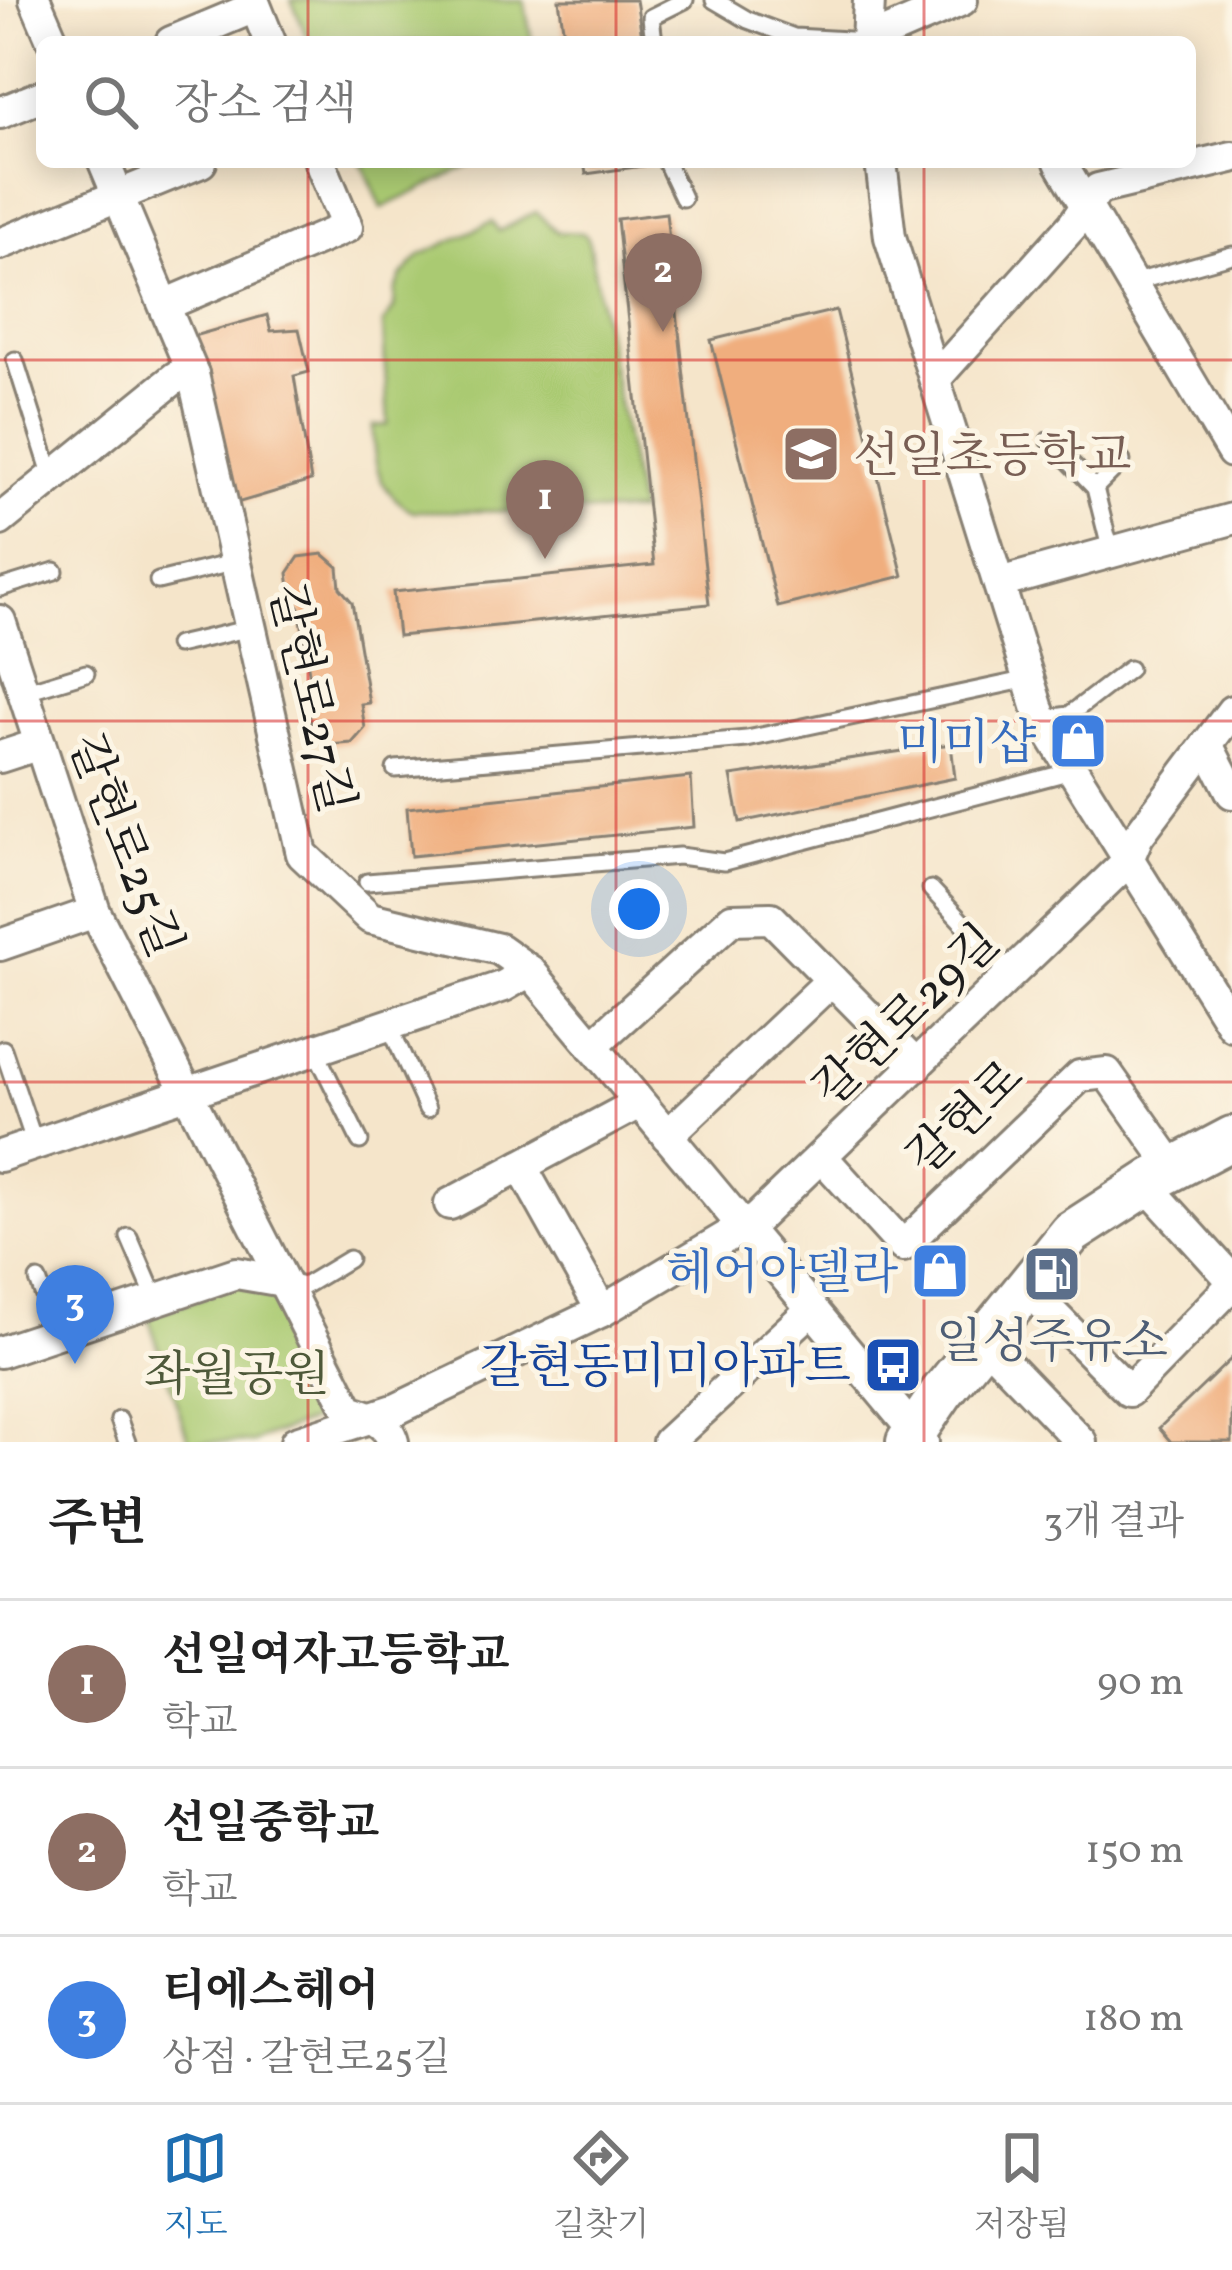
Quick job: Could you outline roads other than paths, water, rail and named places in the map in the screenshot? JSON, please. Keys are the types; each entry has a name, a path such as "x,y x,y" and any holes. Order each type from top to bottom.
{"main road":[{"path":"915,1439 983,1340 1070,1233 1160,1176 1232,1138"}],"street":[{"path":"34,0 50,36"},
{"path":"867,36 869,0"},
{"path":"879,36 962,0"},
{"path":"184,36 254,3 268,36"},
{"path":"0,113 36,98"},
{"path":"1196,166 1232,157"},
{"name":"갈현로27길","path":"106,168 193,374 302,854 370,917 500,949 530,971 915,1439"},
{"path":"0,244 186,168"},
{"path":"165,305 347,227 322,168"},
{"path":"882,168 890,237 1041,718 1232,1025"},
{"path":"1064,168 1232,452"},
{"path":"935,380 1098,189 1186,168"},
{"path":"0,520 176,377 193,374"},
{"path":"999,584 1232,519"},
{"name":"갈현로25길","path":"2,636 95,912 349,1410 373,1418 392,1435 393,1442"},
{"name":"갈현로29길","path":"743,1228 1127,862 1138,836 1232,711"},
{"path":"0,757 40,744"},
{"path":"1207,745 1232,793"},
{"path":"0,945 95,912"},
{"path":"592,1046 732,919 771,918 917,1066"},
{"path":"0,1156 504,986 530,971"},
{"path":"667,1136 832,980"},
{"name":"갈현로","path":"821,1156 903,1246 1080,1076 1107,1073 1160,1176"},
{"path":"450,1204 639,1103"},
{"path":"521,1166 602,1312"},
{"path":"1026,1287 1129,1391 1232,1283 1160,1176"},
{"path":"296,1442 373,1418 602,1312 743,1228"},
{"path":"0,1352 236,1273 283,1281"},
{"path":"668,1442 812,1310"},
{"path":"983,1340 1081,1442"}],"lane":[{"path":"653,36 651,17 685,0"},
{"path":"714,0 748,20 791,36"},
{"path":"669,168 682,198"},
{"path":"1132,283 1232,255"},
{"path":"15,359 52,479"},
{"path":"1049,440 1096,488 1111,552"},
{"path":"1096,488 1122,461"},
{"path":"158,581 236,562"},
{"path":"0,588 55,571"},
{"path":"177,645 251,628"},
{"path":"1041,718 1069,715 1130,669"},
{"path":"23,692 86,673"},
{"path":"395,769 747,739 1028,679"},
{"path":"367,882 679,856 724,862 1072,770"},
{"path":"931,889 1012,974"},
{"path":"389,1025 427,1109"},
{"path":"3,1049 40,1143"},
{"path":"315,1050 360,1141"},
{"path":"130,1237 156,1300"},
{"path":"283,1281 304,1286 350,1258"},
{"path":"38,1280 57,1333"},
{"path":"119,1420 127,1442"}],"place":[{"name":"선일중학교","path":"663,332"},
{"name":"선일초등학교","path":"811,454"},
{"name":"선일여자고등학교","path":"545,559"},
{"name":"미미샵","path":"1078,741"},
{"name":"헤어아델라","path":"940,1271"},
{"name":"일성주유소","path":"1052,1274"},
{"name":"티에스헤어","path":"75,1364"},
{"name":"갈현동미미아파트","path":"893,1365"}],"park label":[{"name":"좌월공원","path":"237,1373"}]}
